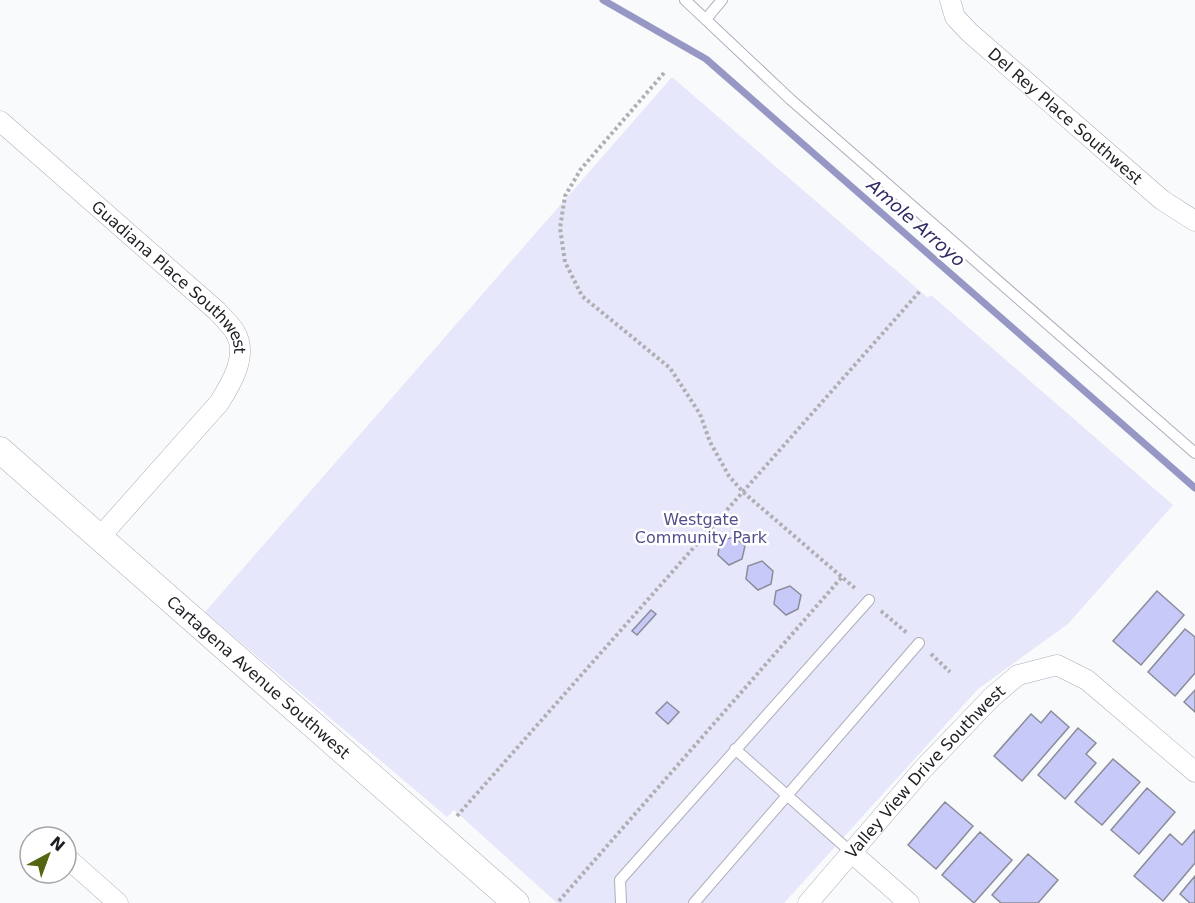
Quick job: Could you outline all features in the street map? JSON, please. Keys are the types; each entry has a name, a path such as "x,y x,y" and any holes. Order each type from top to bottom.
{"street":[{"name":"Del Rey Place Southwest","path":"950,0 956,17 969,32 1162,200 1195,221"},
{"name":"Guadiana Place Southwest","path":"0,121 217,311 237,334 240,355 234,379 219,403 100,537"},
{"name":"Cartagena Avenue Southwest","path":"0,450 516,903"},
{"name":"Valley View Drive Southwest","path":"808,903 923,769 992,697 1018,675 1057,665 1087,680 1195,772"},
{"path":"852,853 909,903"},
{"path":"78,868 118,903"}],"lane":[{"path":"685,0 790,99 1195,453"},
{"path":"706,19 722,0"},
{"path":"621,903 620,880 869,600"},
{"path":"694,903 919,643"},
{"path":"735,749 852,853"}],"path":[{"path":"664,73 581,169 565,196 560,228 564,262 582,296 670,368 700,414 710,442 729,476 743,492 950,672"},
{"path":"457,816 920,291"},
{"path":"559,901 842,577"}],"green space":[{"name":"Westgate Community Park","path":"672,77 928,298 931,295 1173,505 1068,624 978,689 784,903 557,903 454,810 447,817 205,612"}],"building":[{"path":"734,537 745,546 742,559 729,565 718,555 720,541"},
{"path":"762,561 773,571 771,584 758,590 746,579 748,566"},
{"path":"790,586 801,595 798,609 786,615 774,604 776,591"},
{"path":"1157,591 1184,615 1141,665 1113,641"},
{"path":"651,610 656,614 637,635 632,631"},
{"path":"1185,629 1195,637 1195,673 1175,696 1148,672"},
{"path":"1195,690 1195,712 1184,702"},
{"path":"667,702 679,712 668,724 656,713"},
{"path":"1051,711 1069,727 1022,781 994,756 1031,714 1041,723"},
{"path":"1078,728 1096,743 1086,754 1096,763 1065,799 1038,775"},
{"path":"1113,759 1140,782 1102,825 1075,802"},
{"path":"1147,788 1175,812 1139,854 1111,830"},
{"path":"945,802 973,826 936,869 908,845"},
{"path":"1195,830 1195,863 1163,901 1134,876 1170,834 1182,845"},
{"path":"980,832 1012,860 974,903 942,875"},
{"path":"1028,854 1058,880 1038,903 1001,903 992,895"},
{"path":"1195,876 1195,903 1190,903 1180,894"}],"waterway":[{"name":"Amole Arroyo","path":"603,0 706,59 1195,488"}]}
